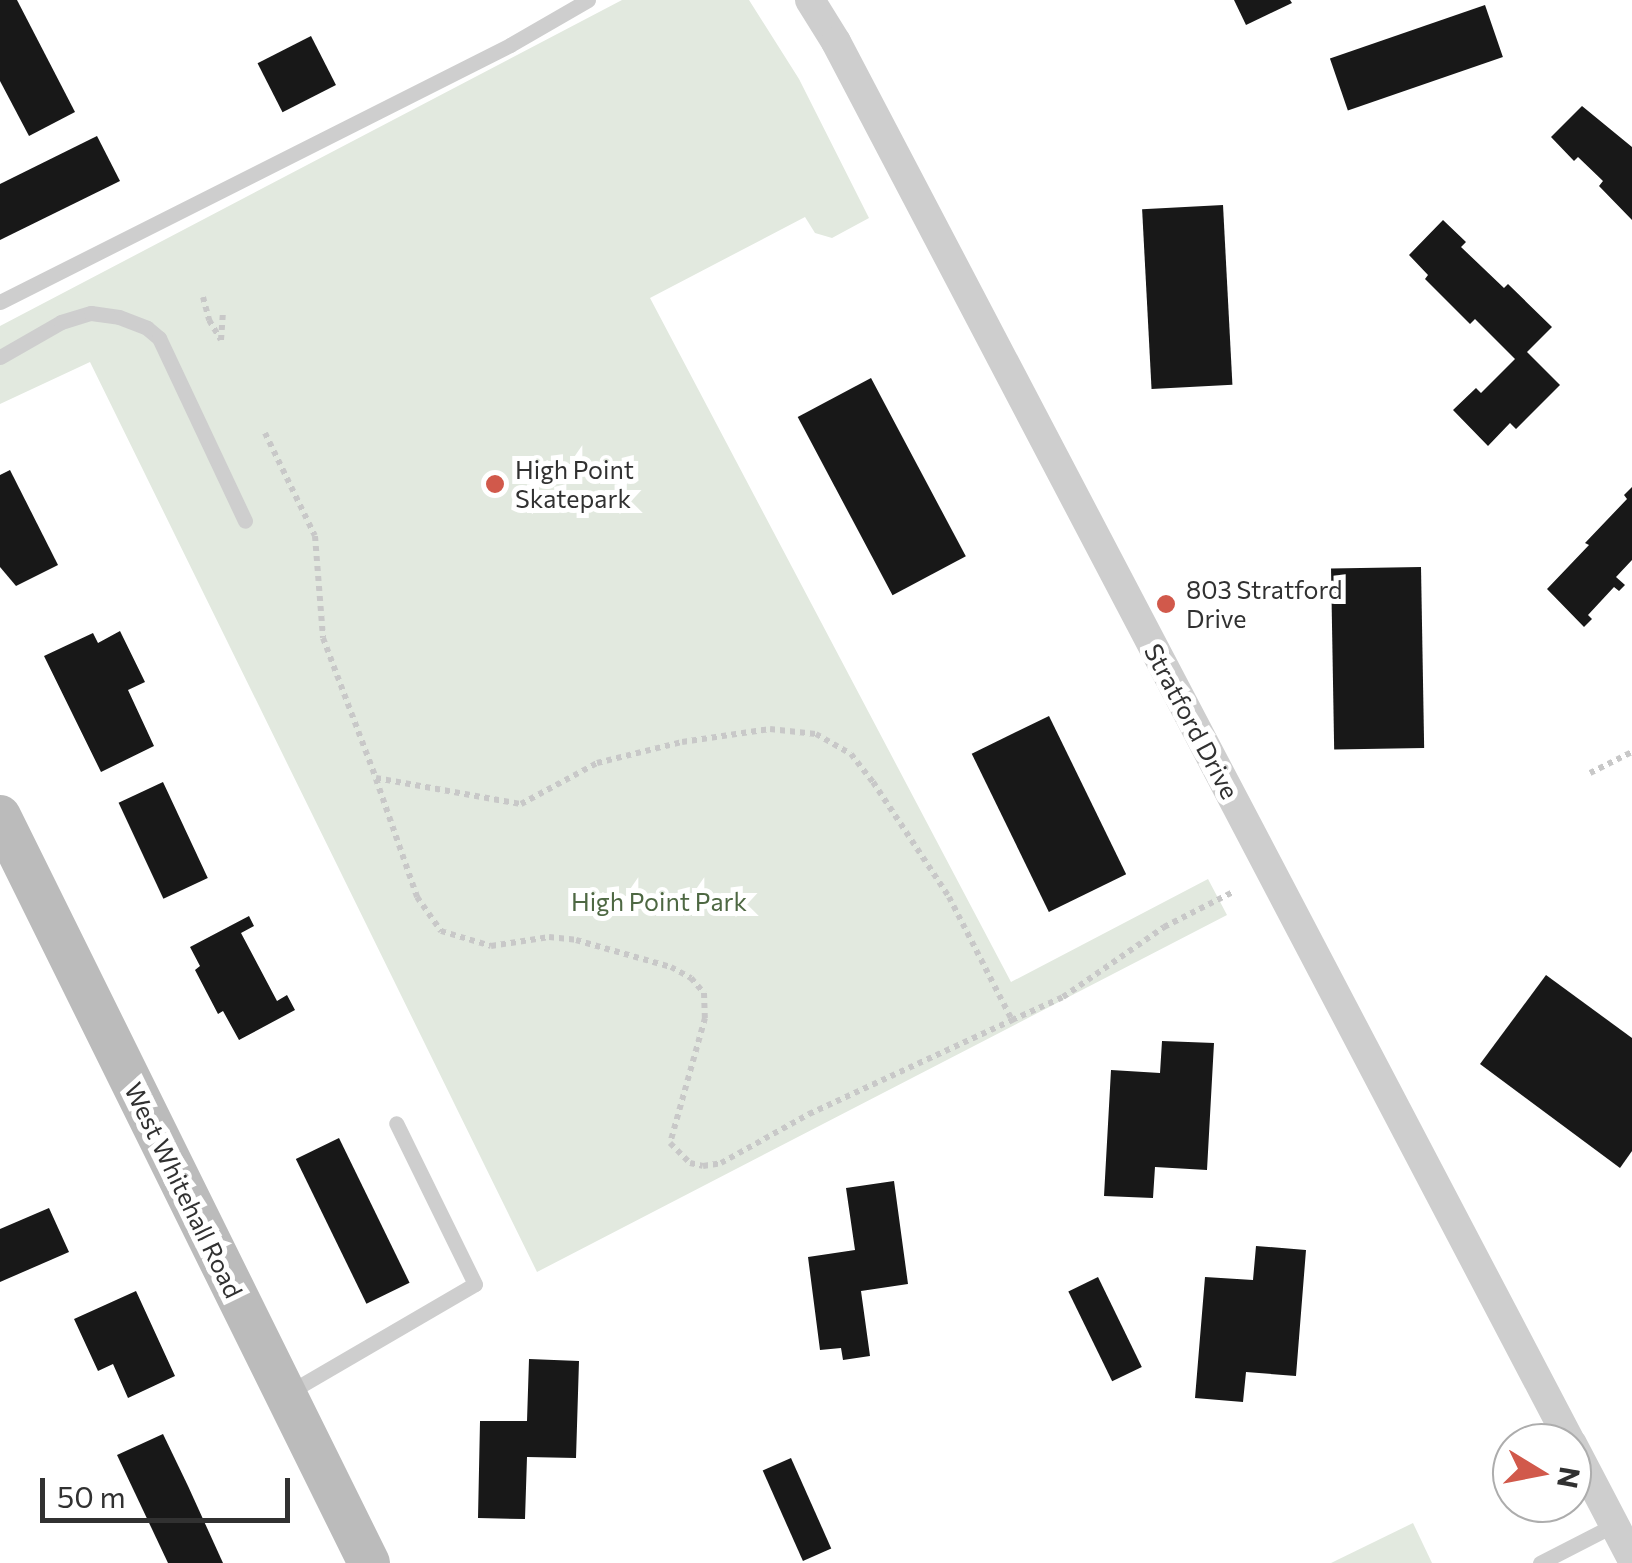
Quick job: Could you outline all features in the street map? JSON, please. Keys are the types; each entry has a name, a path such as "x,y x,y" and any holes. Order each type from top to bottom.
{"main road":[{"name":"West Whitehall Road","path":"0,816 368,1563"}],"street":[{"name":"Stratford Drive","path":"810,0 845,59 1561,1423"},
{"name":"Stratford Drive","path":"1592,1483 1632,1559"}],"lane":[{"path":"0,302 510,45 588,0"},
{"path":"0,357 61,322 91,313 120,317 148,328 159,338 245,521"},
{"path":"286,1395 475,1284 396,1123"},
{"path":"1540,1563 1614,1525"}],"path":[{"path":"203,297 209,320 221,340 223,312"},
{"path":"266,433 314,536 324,638 417,896 441,931 491,946 549,936 576,940 682,972 704,993 705,1018 670,1143 679,1156 703,1166 721,1163 808,1114 1078,989 1164,927 1233,892"},
{"path":"376,778 520,804 597,763 682,742 770,729 816,734 850,754 873,782 950,897 1012,1020"},
{"path":"1590,773 1632,752"},
{"path":"531,941 534,951"}],"green space":[{"name":"High Point Park","path":"622,0 749,0 799,79 869,218 832,238 815,233 805,217 650,298 1011,982 1208,879 1227,915 537,1272 90,362 0,404 0,326"},
{"path":"1413,1523 1432,1563 1331,1563"}],"building":[{"path":"0,0 17,0 75,112 29,136 0,81"},
{"path":"1234,0 1290,0 1292,3 1246,25"},
{"path":"1485,5 1503,57 1348,110 1330,58"},
{"path":"311,36 336,85 283,112 258,63"},
{"path":"1582,106 1632,147 1632,220 1599,186 1603,181 1578,157 1574,161 1551,137"},
{"path":"97,136 120,181 0,240 0,184"},
{"path":"1223,205 1232,385 1152,389 1142,209"},
{"path":"1443,220 1466,242 1461,247 1504,288 1508,284 1552,327 1527,352 1560,385 1516,429 1510,423 1488,446 1453,410 1476,388 1481,393 1515,359 1475,319 1470,324 1425,279 1428,275 1409,255"},
{"path":"871,378 966,556 893,595 798,417"},
{"path":"10,470 58,565 16,586 0,567 0,475"},
{"path":"1632,487 1632,560 1616,577 1625,585 1619,591 1614,587 1588,615 1592,619 1584,627 1547,589 1589,545 1585,543 1627,499 1624,495"},
{"path":"1421,567 1424,748 1334,750 1331,569"},
{"path":"120,631 145,682 128,690 154,746 101,772 44,656 93,633 98,643"},
{"path":"1049,716 1126,874 1049,912 972,754"},
{"path":"163,782 208,878 163,899 119,803"},
{"path":"249,916 254,926 241,933 277,1001 287,995 295,1010 239,1040 223,1011 218,1014 195,970 200,966 190,947"},
{"path":"1546,975 1632,1038 1632,1151 1620,1168 1480,1064"},
{"path":"1162,1041 1214,1043 1207,1170 1155,1167 1153,1198 1104,1196 1111,1070 1160,1073"},
{"path":"339,1138 410,1283 366,1304 296,1159"},
{"path":"894,1181 908,1284 861,1291 870,1356 843,1360 841,1348 820,1350 808,1257 855,1250 846,1188"},
{"path":"49,1208 69,1252 0,1282 0,1229"},
{"path":"1256,1246 1306,1250 1296,1376 1246,1372 1243,1402 1195,1398 1205,1277 1253,1280"},
{"path":"1098,1277 1142,1367 1112,1381 1068,1291"},
{"path":"136,1291 175,1376 128,1398 113,1364 98,1371 74,1319"},
{"path":"529,1359 579,1361 576,1458 527,1457 525,1519 478,1518 480,1421 527,1421"},
{"path":"163,1434 223,1563 168,1563 117,1455"},
{"path":"791,1458 831,1548 803,1561 763,1471"}],"place":[{"name":"High Point Skatepark","path":"495,484"},
{"name":"803 Stratford Drive","path":"1166,604"}]}
